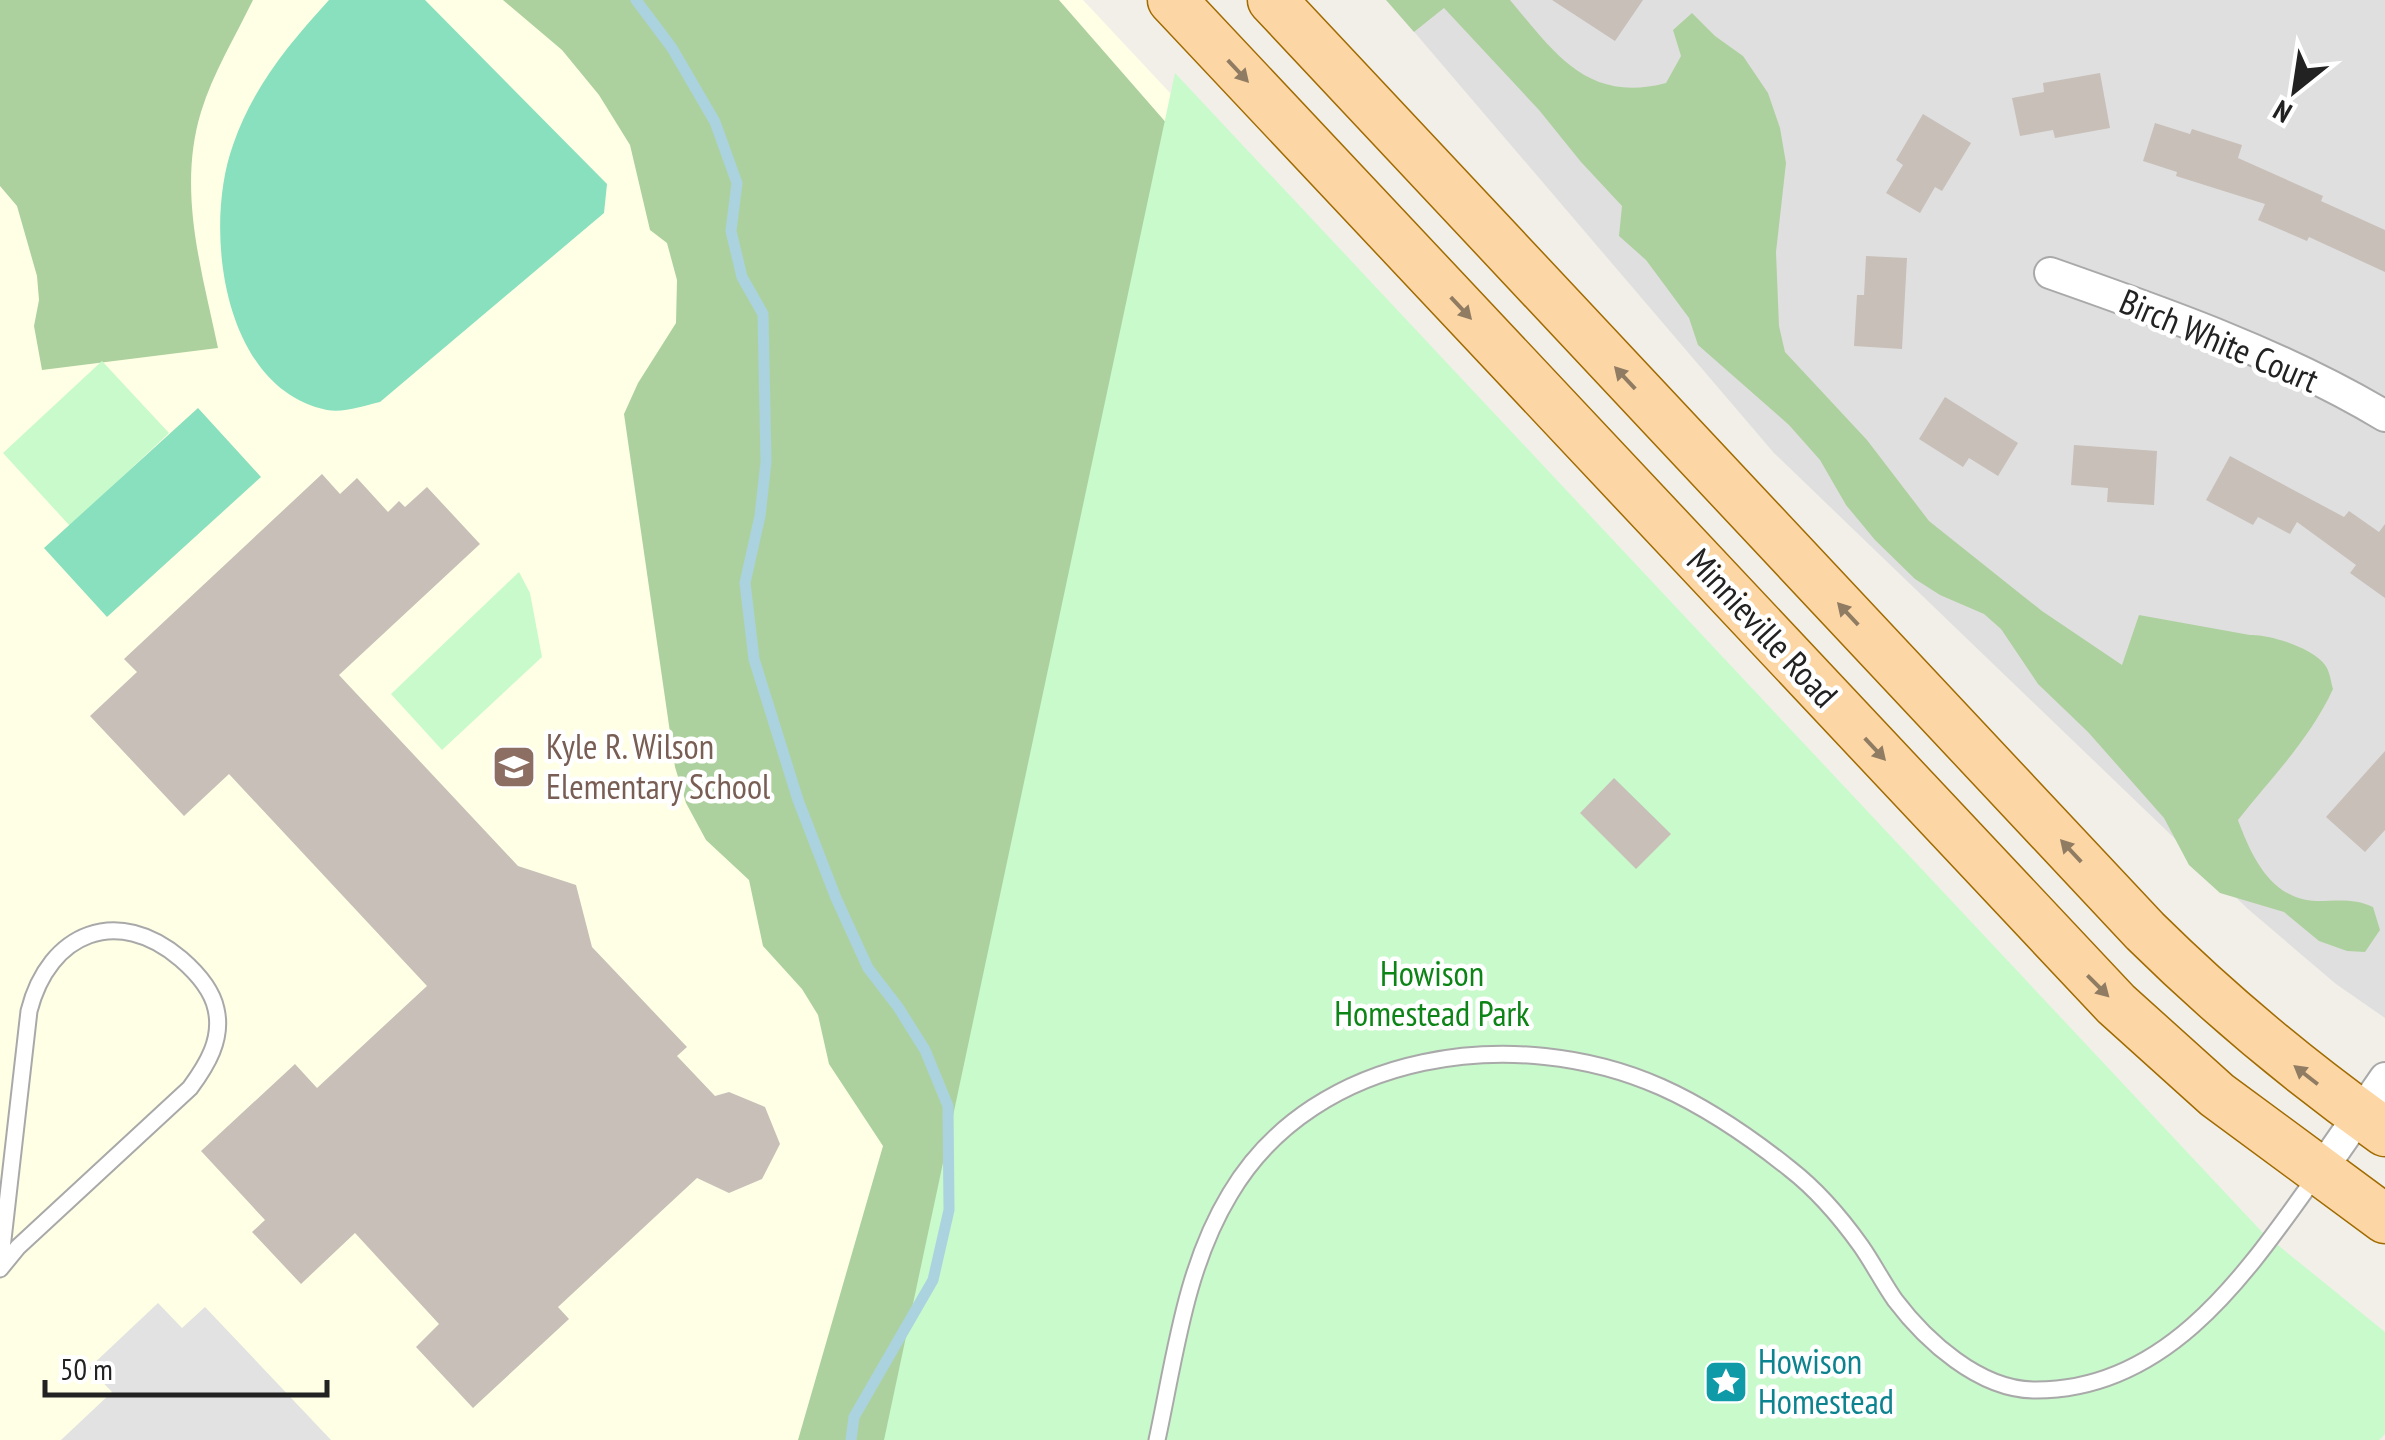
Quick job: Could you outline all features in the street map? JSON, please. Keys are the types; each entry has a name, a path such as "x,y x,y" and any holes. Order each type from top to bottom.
{"main road":[{"name":"Minnieville Road","path":"1172,0 2064,952 2179,1063 2385,1220"},
{"name":"Minnieville Road","path":"1272,0 2146,931 2244,1024 2377,1108"}],"street":[{"name":"Birch White Court","path":"2050,273 2147,306 2265,355 2385,416"},
{"path":"2319,1173 2377,1108"}],"lane":[{"path":"105,930 130,930 151,938 196,973 209,992 216,1010 216,1036 209,1062 190,1088 0,1267 35,987 46,968 83,937 105,930"},
{"path":"1157,1440 1189,1290 1204,1246 1230,1194 1256,1156 1295,1120 1340,1090 1404,1066 1484,1055 1552,1058 1600,1067 1658,1086 1712,1112 1793,1170 1829,1206 1861,1246 1895,1300 1947,1352 1998,1382 2032,1390 2080,1385 2126,1370 2168,1348 2209,1313 2237,1282 2319,1173"}],"shaded area":[{"name":"Kyle R. Wilson Elementary School","path":"0,0 1083,0 1171,94 884,1440 0,1440"},
{"path":"1387,0 2385,0 2385,1018 2336,984 2248,909 1774,453"},
{"path":"158,1303 182,1328 205,1307 331,1440 61,1440 112,1392 89,1368"}],"green space":[{"path":"0,0 253,0 201,112 191,171 194,231 218,348 42,370 34,326 39,300 37,276 17,206 0,186"},
{"path":"329,0 425,0 607,184 604,213 380,402 340,411 292,396 264,371 243,339 229,301 220,218 233,145 251,104 286,50"},
{"path":"503,0 1059,0 1547,559 963,1440 798,1440 883,1146 829,1064 818,1015 802,989 763,946 749,880 706,840 686,803 675,767 624,414 638,383 676,323 677,280 667,243 650,230 630,145 599,95 562,50"},
{"path":"1386,0 1510,0 1558,55 1594,80 1614,86 1638,88 1666,83 1681,56 1673,30 1692,13 1743,56 1768,93 1786,163 1776,252 1779,326 1785,352 1867,440 1929,521 2042,611 2122,665 2139,615 2268,637 2301,648 2325,665 2333,689 2324,707 2302,741 2238,820 2257,862 2288,893 2301,899 2352,901 2373,907 2380,930 2365,952 2347,951 2319,941 2284,912 2220,893 2189,865 2164,818 2088,732 2038,684 2001,629 1984,614 1915,579 1846,505 1820,460 1789,425 1698,345 1689,318 1646,260 1619,236 1622,206 1539,110 1444,8 1414,32"},
{"name":"Howison Homestead Park","path":"1175,73 2263,1233 2385,1332 2385,1434 2379,1440 884,1440"},
{"path":"102,361 169,433 70,526 3,453"},
{"path":"198,408 261,477 107,617 44,548"},
{"path":"519,572 530,593 542,657 442,750 391,694"}],"building":[{"path":"1552,0 1643,0 1615,41"},
{"path":"2100,73 2110,128 2055,138 2053,130 2020,136 2012,98 2044,92 2043,83"},
{"path":"1923,114 1971,143 1942,191 1935,187 1920,213 1886,193 1903,165 1896,160"},
{"path":"2155,123 2190,134 2192,129 2242,145 2238,158 2323,196 2321,201 2385,230 2385,272 2309,237 2307,241 2258,220 2265,204 2176,176 2177,172 2143,161"},
{"path":"1866,256 1907,258 1902,349 1854,346 1857,295 1864,295"},
{"path":"1945,397 2018,443 1998,476 1969,458 1963,467 1919,439"},
{"path":"2074,445 2157,451 2154,505 2107,502 2108,488 2071,485"},
{"path":"2230,456 2344,517 2349,511 2379,532 2385,524 2385,598 2350,573 2356,565 2297,522 2290,534 2258,517 2253,525 2206,500"},
{"path":"322,474 340,494 357,478 388,512 399,501 405,507 427,487 480,544 339,675 518,866 576,885 592,947 687,1047 677,1056 715,1096 729,1092 765,1107 780,1144 762,1179 729,1193 697,1178 558,1307 569,1319 473,1408 416,1347 439,1324 355,1233 301,1284 252,1232 265,1220 201,1151 295,1064 317,1088 427,986 229,774 184,816 90,716 137,672 124,659"},
{"path":"2385,751 2385,830 2365,852 2326,817"},
{"path":"1614,778 1671,834 1636,869 1580,813"}],"waterway":[{"path":"636,0 672,48 715,122 737,183 731,231 742,277 763,314 766,462 760,516 745,583 754,659 798,800 836,898 868,968 925,1050 948,1106 949,1210 933,1280 854,1417 851,1440"}],"place":[{"name":"Kyle R. Wilson Elementary School","path":"514,767"},
{"name":"Howison Homestead","path":"1726,1382"}]}
